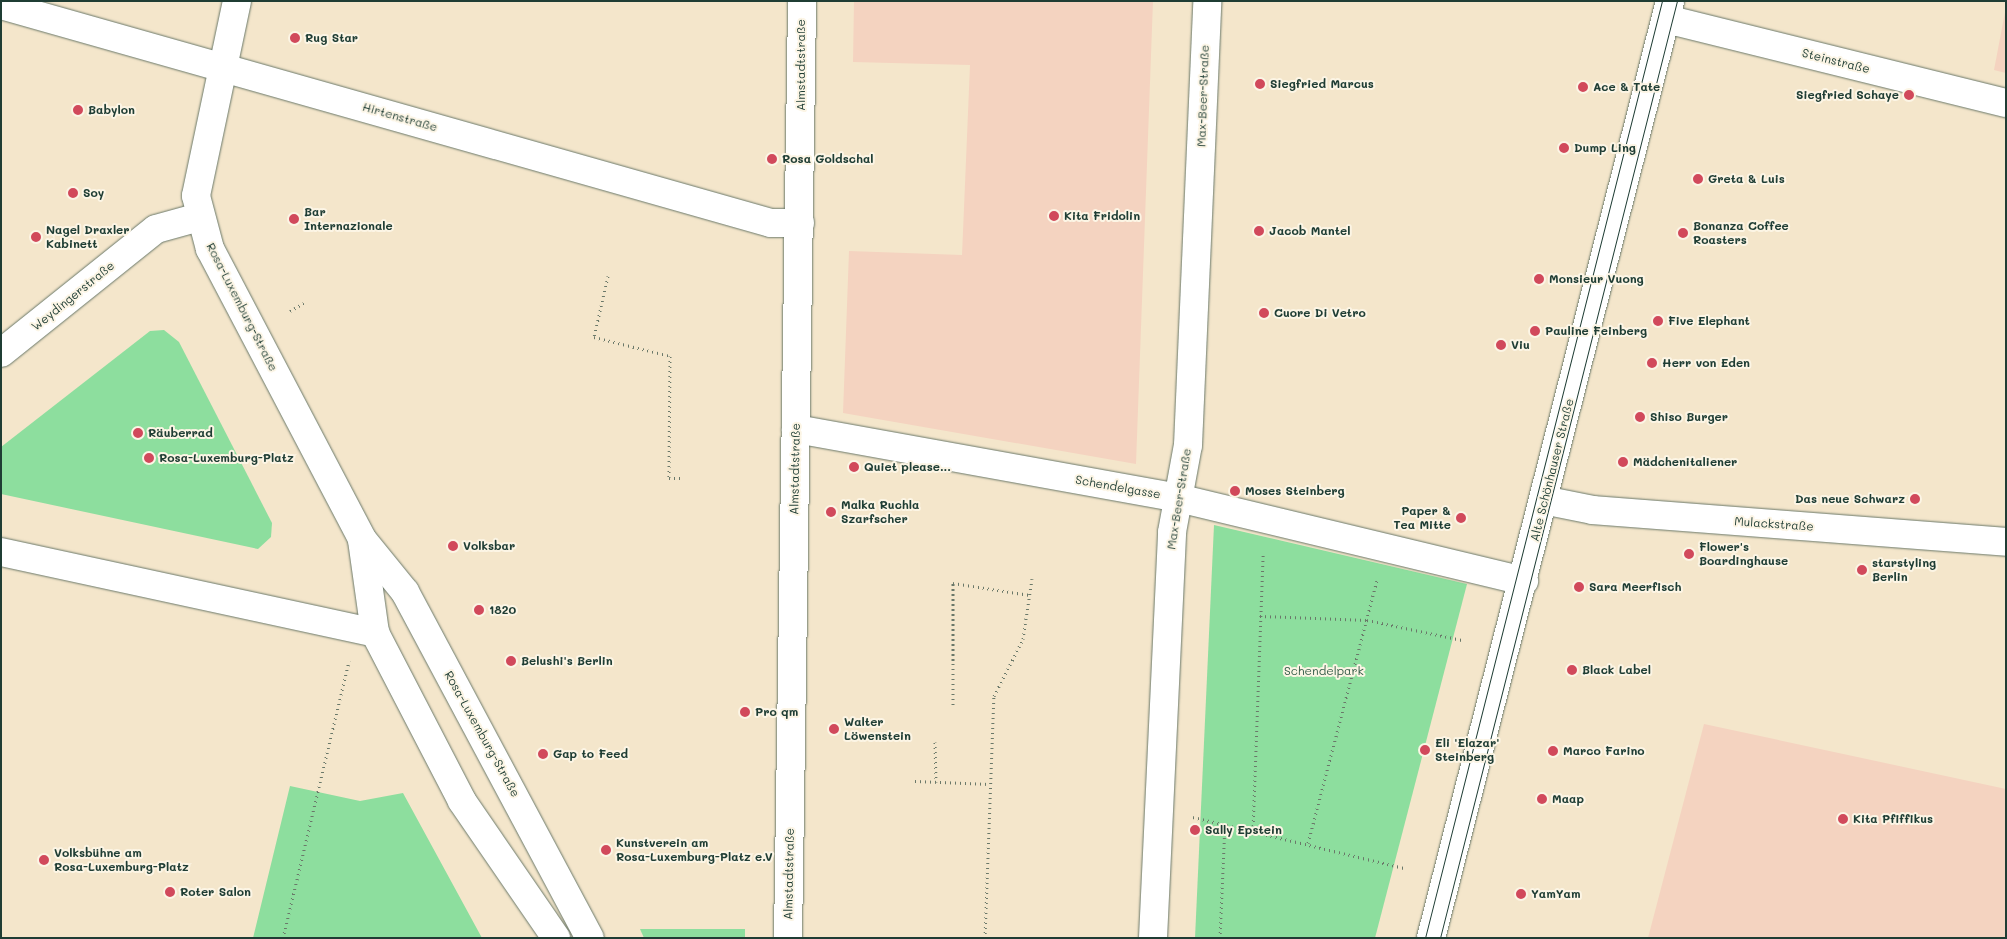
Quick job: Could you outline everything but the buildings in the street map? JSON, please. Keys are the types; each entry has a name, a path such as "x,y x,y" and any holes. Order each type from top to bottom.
{"street":[{"name":"Rosa-Luxemburg-Straße","path":"237,1 196,196 199,217 210,249 362,539 405,592 590,938"},
{"name":"Almstadtstraße","path":"788,938 802,1"},
{"name":"Max-Beer-Straße","path":"1153,938 1172,532 1188,445 1207,1"},
{"name":"Hirtenstraße","path":"1,5 223,66 771,222 800,223"},
{"name":"Steinstraße","path":"1668,10 2006,103"},
{"name":"Alte Schönhauser Straße","path":"1431,938 1524,581 1668,10"},
{"name":"Weydingerstraße","path":"1,353 156,228 199,217"},
{"name":"Schendelgasse","path":"796,429 1178,498 1524,581"},
{"name":"Mulackstraße","path":"1543,500 1593,510 2006,542"},
{"name":"Rosa-Luxemburg-Straße","path":"362,539 375,633 462,801 556,938"},
{"path":"1,552 375,633"}],"path":[{"path":"608,276 594,337 670,356 670,478 682,478"},
{"path":"290,311 304,303"},
{"path":"1253,831 1262,576"},
{"path":"1308,843 1378,577"},
{"path":"985,938 994,696 1024,639 1032,579"},
{"path":"953,706 953,583 1030,595"},
{"path":"1260,616 1367,620 1462,640"},
{"path":"283,938 350,658"},
{"path":"935,742 936,782"},
{"path":"915,782 990,784"},
{"path":"1188,816 1308,843 1404,868"},
{"path":"1220,938 1225,825"}],"shaded area":[{"name":"Kita Fridolin","path":"854,1 1153,1 1136,464 843,413 849,251 962,255 970,65 853,62"},
{"path":"2006,7 2006,73 1994,70"},
{"name":"Kita Pfiffikus","path":"1704,724 2006,789 2006,938 1648,938"}],"green space":[{"path":"164,330 179,342 272,523 271,537 258,549 1,494 1,447 150,331"},
{"name":"Schendelpark","path":"1214,525 1467,584 1375,938 1195,938"},
{"path":"290,786 360,801 403,793 482,938 253,938"},
{"path":"640,929 745,929 745,938 644,938"}],"tram line":[{"path":"1425,938 1662,1"},
{"path":"1440,938 1677,1"}],"place":[{"name":"Rug Star","path":"295,38"},
{"name":"Siegfried Marcus","path":"1260,84"},
{"name":"Ace & Tate","path":"1583,87"},
{"name":"Siegfried Schaye","path":"1909,95"},
{"name":"Babylon","path":"78,110"},
{"name":"Dump Ling","path":"1564,148"},
{"name":"Rosa Goldschal","path":"772,159"},
{"name":"Greta & Luis","path":"1698,179"},
{"name":"Soy","path":"73,193"},
{"name":"Kita Fridolin","path":"1054,216"},
{"name":"Bar Internazionale","path":"294,219"},
{"name":"Jacob Mantel","path":"1259,231"},
{"name":"Bonanza Coffee Roasters","path":"1683,233"},
{"name":"Nagel Draxler Kabinett","path":"36,237"},
{"name":"Monsieur Vuong","path":"1539,279"},
{"name":"Cuore Di Vetro","path":"1264,313"},
{"name":"Five Elephant","path":"1658,321"},
{"name":"Pauline Feinberg","path":"1535,331"},
{"name":"Viu","path":"1501,345"},
{"name":"Herr von Eden","path":"1652,363"},
{"name":"Shiso Burger","path":"1640,417"},
{"name":"Räuberrad","path":"138,433"},
{"name":"Rosa-Luxemburg-Platz","path":"149,458"},
{"name":"Mädchenitaliener","path":"1623,462"},
{"name":"Quiet please...","path":"854,467"},
{"name":"Moses Steinberg","path":"1235,491"},
{"name":"Das neue Schwarz","path":"1915,499"},
{"name":"Malka Ruchla Szarfscher","path":"831,512"},
{"name":"Paper & Tea Mitte","path":"1461,518"},
{"name":"Volksbar","path":"453,546"},
{"name":"Flower's Boardinghause","path":"1689,554"},
{"name":"starstyling Berlin","path":"1862,570"},
{"name":"Sara Meerfisch","path":"1579,587"},
{"name":"1820","path":"479,610"},
{"name":"Belushi's Berlin","path":"511,661"},
{"name":"Black Label","path":"1572,670"},
{"name":"Pro qm","path":"745,712"},
{"name":"Walter Löwenstein","path":"834,729"},
{"name":"Eli 'Elazar' Steinberg","path":"1425,750"},
{"name":"Marco Farino","path":"1553,751"},
{"name":"Gap to Feed","path":"543,754"},
{"name":"Maap","path":"1542,799"},
{"name":"Kita Pfiffikus","path":"1843,819"},
{"name":"Sally Epstein","path":"1195,830"},
{"name":"Kunstverein am Rosa-Luxemburg-Platz e.V","path":"606,850"},
{"name":"Volksbühne am Rosa-Luxemburg-Platz","path":"44,860"},
{"name":"Roter Salon","path":"170,892"},
{"name":"YamYam","path":"1521,894"}]}
